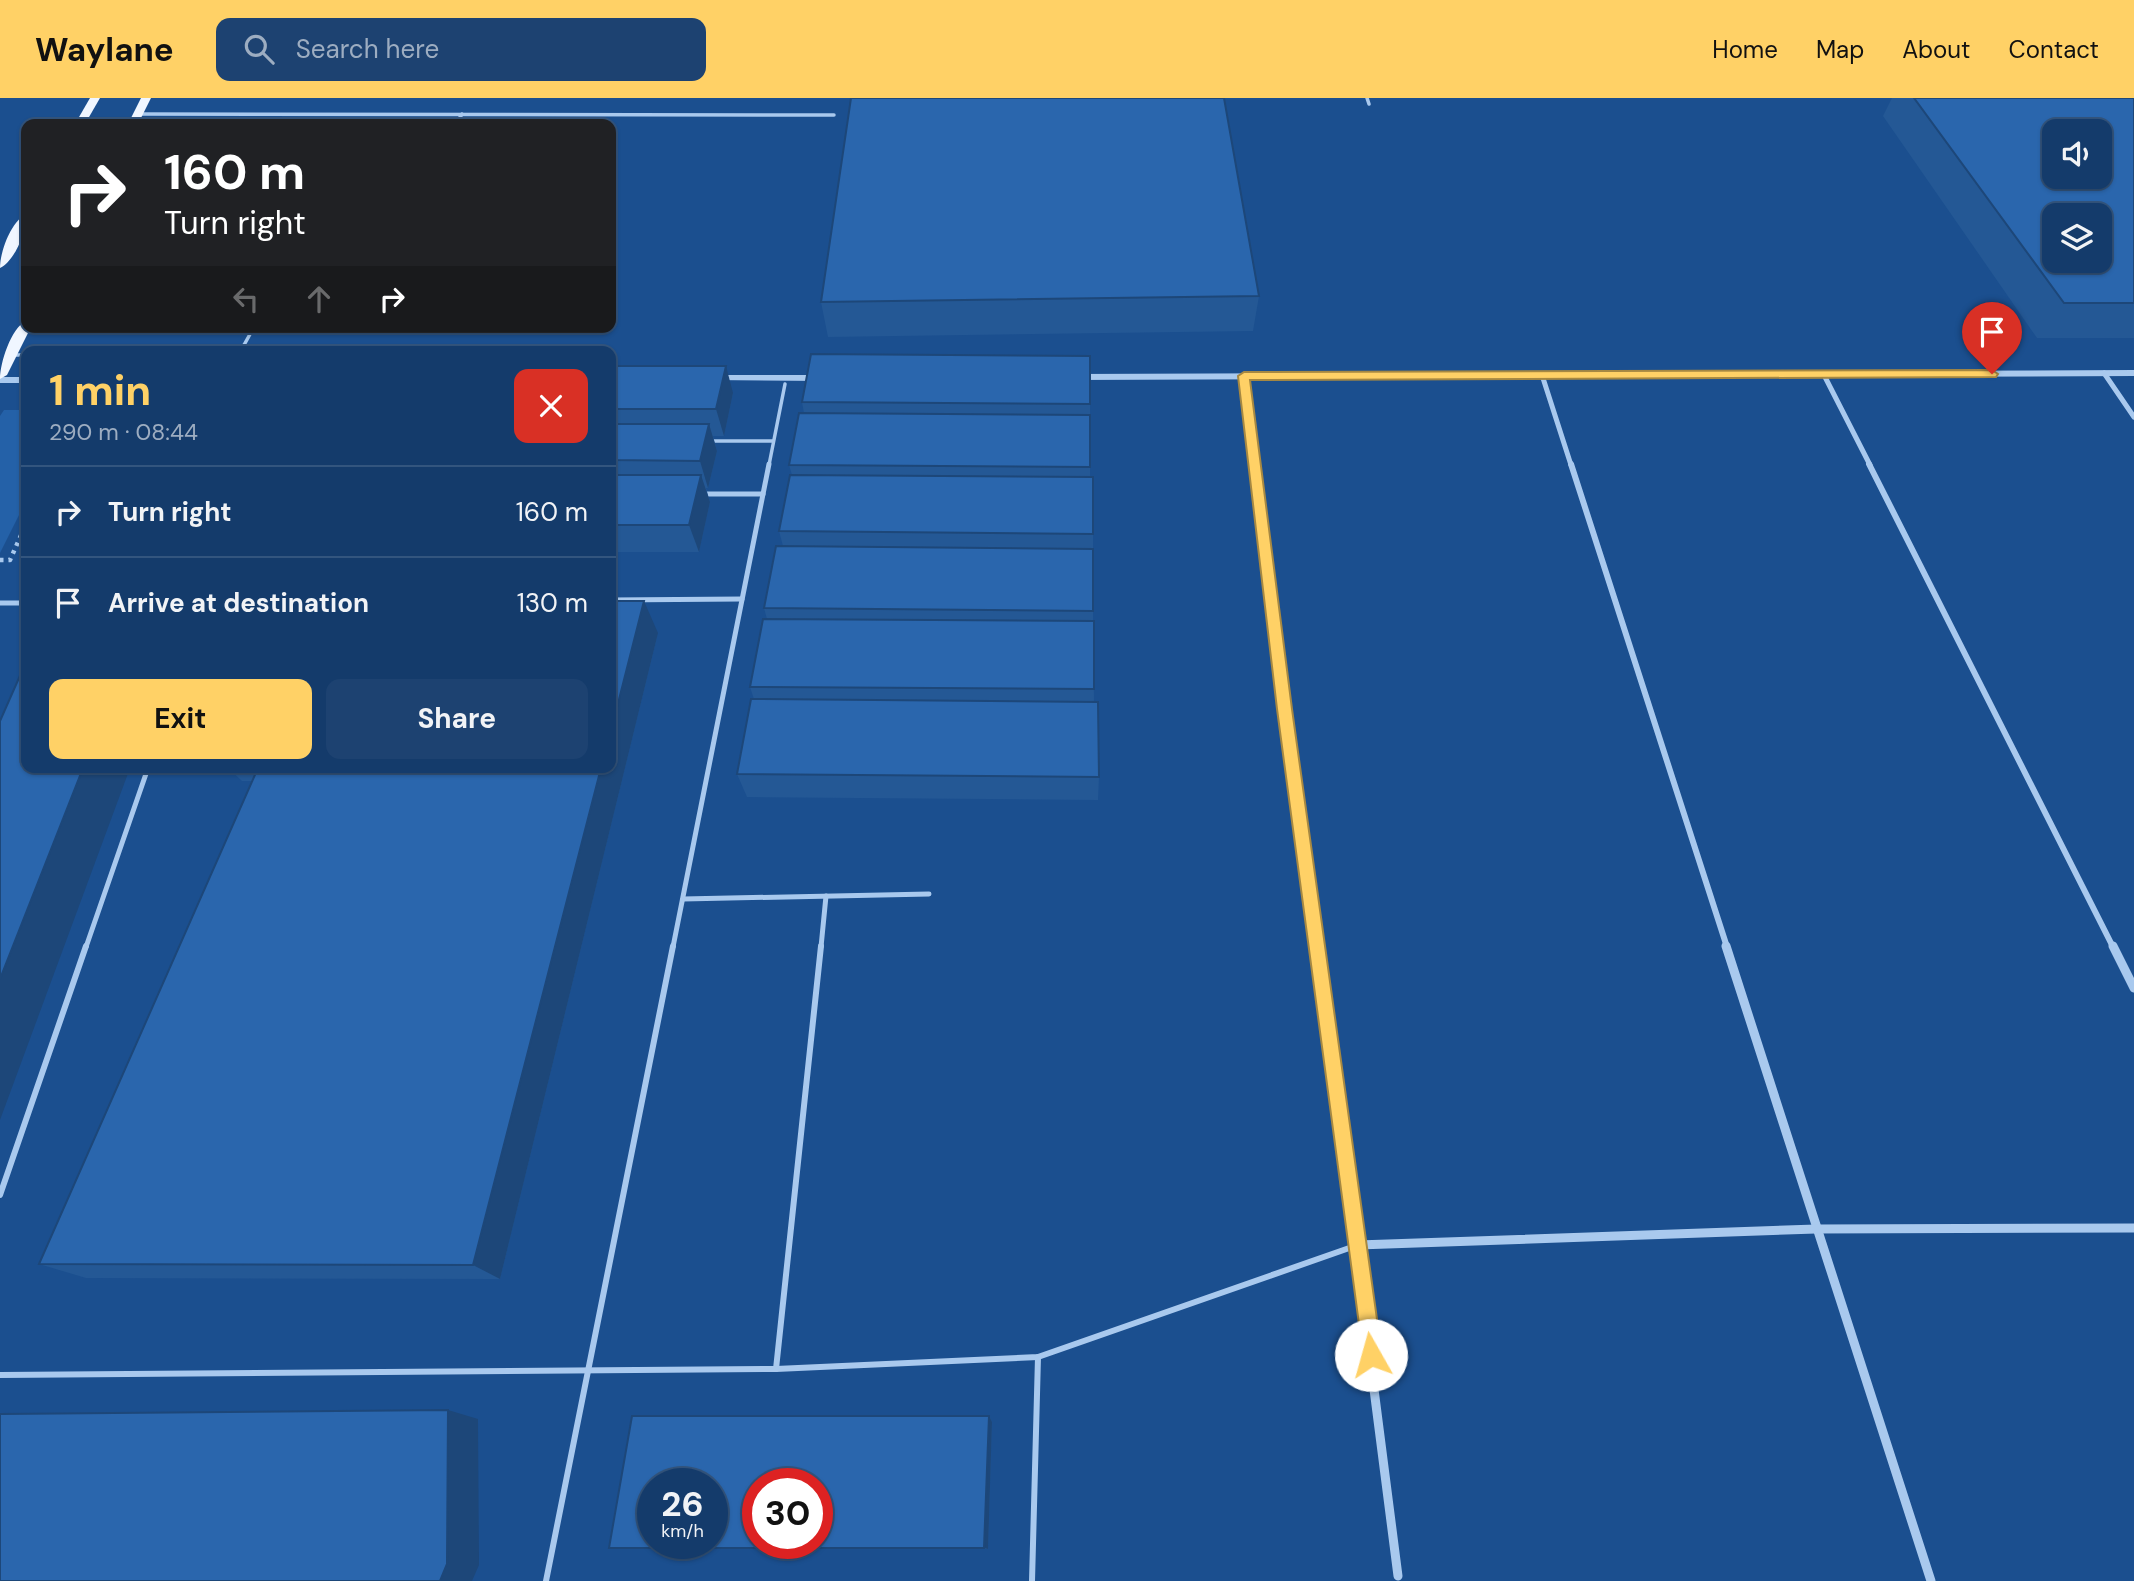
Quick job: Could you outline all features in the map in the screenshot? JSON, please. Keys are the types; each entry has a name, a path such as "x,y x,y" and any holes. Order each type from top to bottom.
{"main road":[{"path":"83,119 95,98"},
{"path":"135,119 146,98"},
{"path":"0,264 21,227"},
{"path":"0,378 22,333"}],"street":[{"path":"2104,373 2134,416"},
{"path":"1065,377 2134,373"},
{"path":"1824,375 2134,988"},
{"path":"1244,376 1284,709 1358,1244 1398,1576"},
{"path":"1542,376 1931,1581"},
{"path":"0,378 21,380"},
{"path":"707,378 831,378"},
{"path":"1358,1244 1816,1229 2134,1228"}],"lane":[{"path":"1367,98 1369,104"},
{"path":"135,119 461,114 834,115"},
{"path":"458,119 461,114"},
{"path":"10,355 21,355"},
{"path":"547,1581 785,384"},
{"path":"706,441 773,441"},
{"path":"694,494 763,494"},
{"path":"616,600 742,599"},
{"path":"0,603 21,603"},
{"path":"0,1195 146,773"},
{"path":"683,898 929,894"},
{"path":"776,1369 826,896"},
{"path":"0,1375 776,1369 1038,1357 1358,1244"},
{"path":"1032,1581 1038,1357"}],"path":[{"path":"0,560 10,560 21,535"}],"shaded area":[{"path":"4,410 21,410 21,511 0,553 0,416"}],"building":[{"path":"851,98 1224,98 1259,296 821,302"},
{"path":"1914,98 2134,98 2134,303 2064,303 2042,273 2112,273 2112,203 2042,203 2042,273"},
{"path":"811,354 1090,356 1090,404 802,402"},
{"path":"616,366 726,366 716,409 616,409"},
{"path":"799,413 1090,415 1090,467 789,465"},
{"path":"616,424 709,424 700,461 616,460"},
{"path":"616,475 701,475 689,525 616,525"},
{"path":"790,475 1093,477 1093,534 779,531"},
{"path":"776,546 1093,549 1093,611 764,608"},
{"path":"616,601 644,601 616,711"},
{"path":"763,619 1094,621 1094,689 750,687"},
{"path":"21,673 21,773 81,773 0,979 0,721"},
{"path":"751,699 1098,702 1099,777 737,774"},
{"path":"256,773 600,773 473,1265 39,1264"},
{"path":"448,1410 447,1564 440,1581 0,1581 0,1414"},
{"path":"632,1416 989,1416 984,1548 833,1548 833,1468 742,1468 742,1548 728,1548 728,1468 637,1468 637,1548 609,1548"}],"route":[{"path":"1371,1355 1284,709 1244,376 1992,374"}]}
